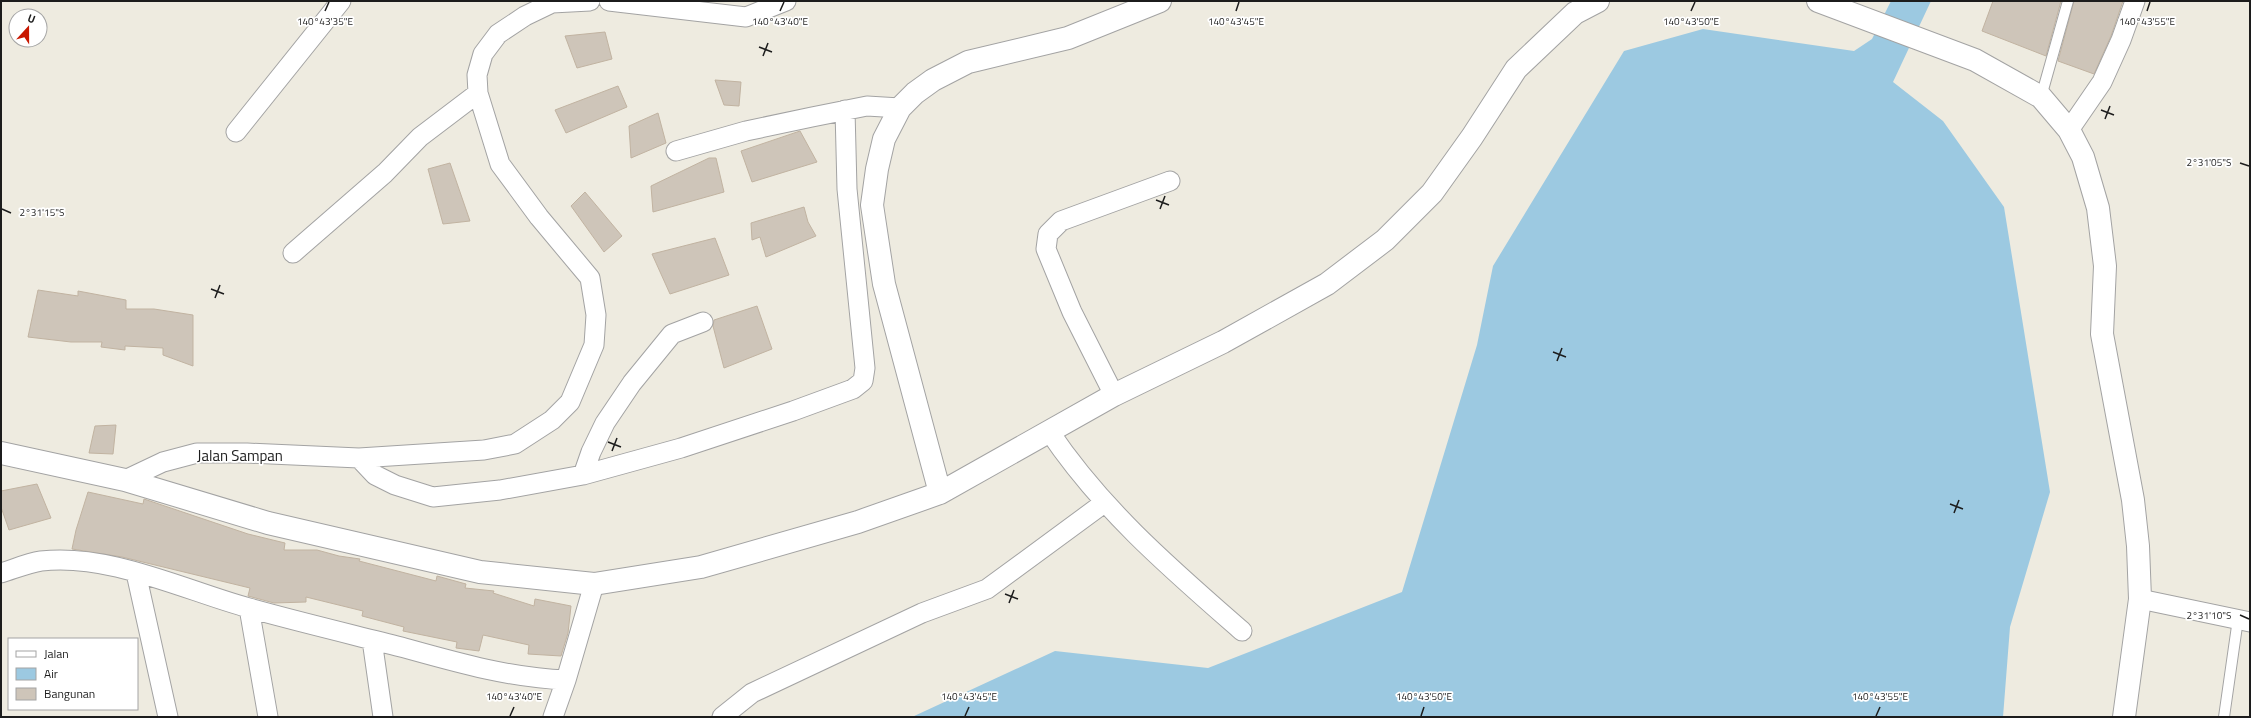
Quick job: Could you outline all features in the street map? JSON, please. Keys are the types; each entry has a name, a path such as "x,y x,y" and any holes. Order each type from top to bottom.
{"street":[{"path":"236,132 341,1"},
{"name":"Jalan Sampan","path":"125,480 164,462 197,453 247,453 359,458 477,450 515,444 552,420 570,402 594,345 596,315 590,278 539,216 500,164 478,93 477,75 483,54 498,34 525,16 552,3 590,1"},
{"path":"609,1 746,17 786,1"},
{"path":"940,493 884,284 872,205 877,169 884,139 900,108 916,93 933,80 968,62 1068,38 1160,1"},
{"path":"1,453 125,480 268,523 480,572 594,584 702,567 858,522 940,493 1114,395 1223,342 1327,284 1385,240 1432,193 1472,137 1516,69 1575,13 1598,1"},
{"path":"1818,1 1975,60 2041,97 2069,130 2083,157 2098,208 2105,266 2102,334 2133,500 2140,599 2124,717"},
{"path":"2069,130 2102,82 2121,40 2135,1"},
{"path":"293,253 386,173 420,137 478,93"},
{"path":"676,151 746,131 845,110 867,106 900,108"},
{"path":"359,458 375,475 396,485 433,497 500,490 583,475 681,448 793,412 853,389 863,382 865,368 847,189 845,110"},
{"path":"1114,395 1056,274 1046,248 1048,234 1061,221 1170,181"},
{"path":"583,475 591,452 605,423 632,383 672,334 703,322"},
{"path":"1049,431 1070,462 1104,503 1136,536 1242,631"},
{"path":"722,717 752,693 922,613 987,590 1104,503"},
{"path":"1,573 41,561 85,561 136,573 249,608 502,673 544,679 566,680"},
{"path":"136,573 168,717"},
{"path":"552,717 566,680 594,584"},
{"path":"2140,599 2244,620"},
{"path":"249,608 268,717"},
{"path":"372,640 383,717"}],"lane":[{"path":"2041,97 2068,1"},
{"path":"2224,717 2244,620"}],"water":[{"path":"1891,1 1931,1 1893,82 1943,121 2004,207 2050,492 2010,627 2003,717 912,717 1055,651 1208,668 1402,592 1477,345 1493,266 1624,51 1703,29 1854,51 1872,39"}],"building":[{"path":"1993,1 2061,1 2046,56 1982,31"},
{"path":"2074,1 2123,1 2111,36 2094,74 2058,61"},
{"path":"605,32 612,59 577,68 565,36"},
{"path":"715,80 741,82 739,106 724,105"},
{"path":"618,86 627,107 566,133 555,110"},
{"path":"658,113 666,143 631,158 629,126"},
{"path":"800,131 817,162 752,182 741,151"},
{"path":"709,158 716,158 724,192 653,212 651,186"},
{"path":"450,163 470,221 443,224 428,169"},
{"path":"585,192 622,236 604,252 571,206"},
{"path":"804,207 808,222 816,236 766,257 760,237 752,240 751,223"},
{"path":"715,238 729,275 670,294 652,254"},
{"path":"38,290 78,296 78,291 126,300 126,309 154,309 193,315 193,366 163,355 163,348 125,346 125,350 101,347 102,342 71,342 28,337"},
{"path":"757,306 772,349 724,368 713,326 714,320"},
{"path":"116,425 113,454 89,453 95,426"},
{"path":"37,484 51,518 9,530 1,507 1,491"},
{"path":"88,492 143,504 144,499 248,534 285,543 284,550 317,550 339,556 360,559 359,561 436,581 437,576 466,584 465,588 494,591 493,593 534,606 535,599 571,606 568,633 561,656 528,654 529,645 483,635 479,651 456,648 457,642 403,631 404,627 362,616 363,611 306,597 306,602 274,603 248,596 250,588 122,557 72,549 76,530"}]}
